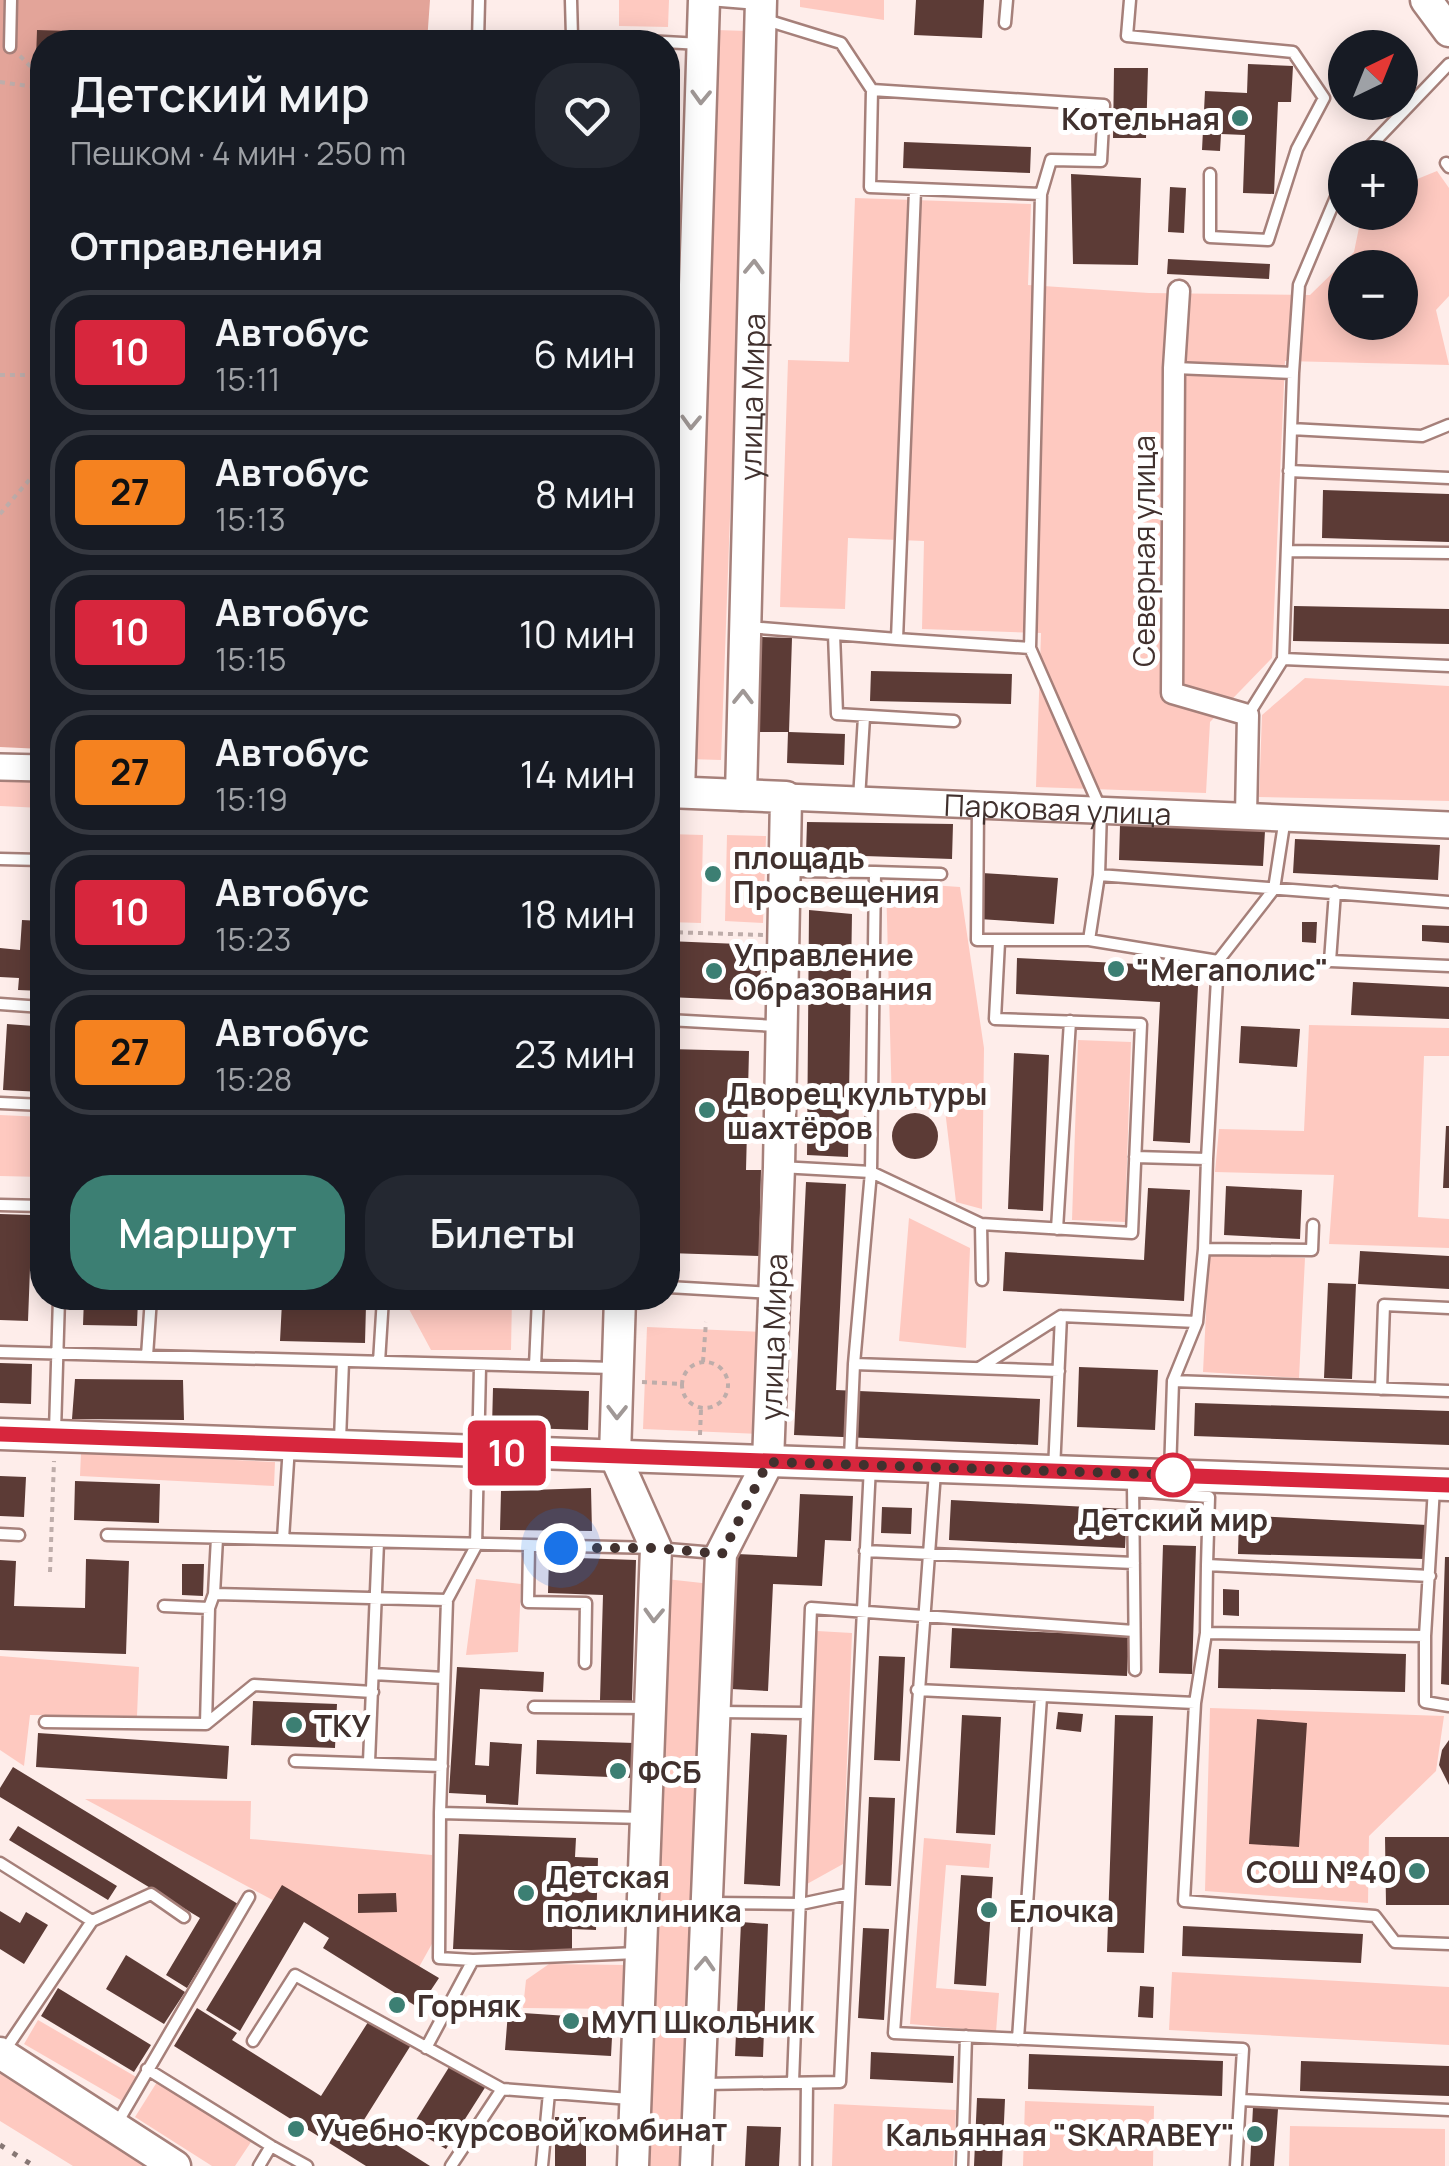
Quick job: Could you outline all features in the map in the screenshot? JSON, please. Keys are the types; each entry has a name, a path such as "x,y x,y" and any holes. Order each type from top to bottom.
{"main road":[{"name":"улица Мира","path":"680,551 680,346 706,0"},
{"path":"1426,0 1449,32"},
{"name":"улица Мира","path":"740,795 760,8"},
{"name":"Парковая улица","path":"680,792 786,796"},
{"name":"улица Мира","path":"696,2166 722,1554 768,1462 779,1167 786,796"},
{"path":"620,1310 615,1456 656,1548 633,2166"},
{"path":"0,1434 1054,1472 1134,1483 1170,1475 1210,1487 1442,1484"},
{"path":"1,2054 175,2166"}],"street":[{"name":"Северная улица","path":"1179,291 1174,368 1172,692 1248,715"},
{"path":"1246,816 1248,715"},
{"path":"0,767 30,768"},
{"name":"Парковая улица","path":"786,796 1449,825"}],"lane":[{"path":"10,47 11,0"},
{"path":"478,30 479,0"},
{"path":"571,0 572,30"},
{"path":"706,0 760,8 841,43 872,90 870,187 1041,194"},
{"path":"1006,0 1006,23"},
{"path":"1130,0 1128,36 1292,52 1324,98 1297,149 1268,240 1210,238 1210,174"},
{"path":"680,43 702,44"},
{"path":"1376,140 1449,64"},
{"path":"872,90 1104,105 1101,160 1051,160 1041,194 1030,648 1102,810 1099,875 1089,940"},
{"path":"897,639 914,190"},
{"path":"1248,715 1283,659 1298,286 1328,216"},
{"path":"1174,368 1293,374"},
{"path":"1291,430 1422,436 1449,425"},
{"path":"1290,471 1449,478"},
{"path":"1287,551 1449,553"},
{"path":"744,627 1030,648"},
{"path":"834,634 837,714 954,720"},
{"path":"1283,659 1449,666"},
{"path":"858,800 864,717"},
{"path":"978,805 977,940 1089,940 1218,961"},
{"path":"1170,1475 1173,1382 1197,1322 1204,1249 1218,961 1274,889 1285,818"},
{"path":"0,859 30,860"},
{"path":"784,872 941,874"},
{"path":"700,2084 840,2082 866,1552 854,1364 871,1172 874,872"},
{"path":"1099,875 1449,902"},
{"path":"1335,892 1330,961 1449,966"},
{"path":"779,1167 871,1172 981,1224 1132,1233 1140,1024 995,1018 999,942"},
{"path":"0,1004 30,1005"},
{"path":"680,1021 780,1026"},
{"path":"1058,1228 1070,1021"},
{"path":"0,1103 30,1104"},
{"path":"1135,1157 1206,1160"},
{"path":"0,1204 30,1205"},
{"path":"981,1224 982,1280"},
{"path":"1204,1249 1312,1250 1312,1225"},
{"path":"680,1288 775,1293"},
{"path":"1381,1390 1384,1305 1449,1308"},
{"path":"54,1436 59,1310"},
{"path":"148,1356 150,1310"},
{"path":"379,1362 382,1310"},
{"path":"535,1366 537,1310"},
{"path":"979,1368 1061,1316 1197,1322"},
{"path":"1054,1472 1061,1316"},
{"path":"0,1352 535,1366 618,1374"},
{"path":"340,1446 343,1361"},
{"path":"854,1364 1059,1371"},
{"path":"480,1367 476,1546 447,1600 439,1958 643,1952"},
{"path":"1173,1382 1449,1391"},
{"path":"283,1540 289,1444"},
{"path":"936,1468 894,2033 1243,2049 1236,2166"},
{"path":"1134,1670 1134,1483 1210,1487 1206,1632 1196,1702 1184,1901 1375,1916 1395,1942 1449,1944"},
{"path":"1442,1484 1425,1636 1425,1702 1449,1706"},
{"path":"0,1534 19,1535"},
{"path":"107,1534 656,1548 722,1554"},
{"path":"206,1724 208,1608 214,1594 217,1538"},
{"path":"369,1762 378,1542"},
{"path":"530,1547 528,1602 586,1603 585,1663"},
{"path":"866,1552 1134,1562"},
{"path":"1207,1565 1430,1576"},
{"path":"214,1594 447,1600"},
{"path":"164,1606 208,1608"},
{"path":"793,2082 811,1608 1134,1631"},
{"path":"1206,1632 1425,1636"},
{"path":"373,1674 444,1678"},
{"path":"44,1722 206,1724 254,1685 373,1692"},
{"path":"918,1690 1196,1702"},
{"path":"1018,2039 1041,1696"},
{"path":"534,1707 650,1708"},
{"path":"716,1712 807,1714"},
{"path":"296,1761 442,1766"},
{"path":"440,1813 646,1818"},
{"path":"0,1863 92,1921"},
{"path":"1,2054 92,1921 151,1894 184,1917"},
{"path":"708,1903 801,1904 848,1894"},
{"path":"114,2128 249,1896"},
{"path":"426,2048 473,1960"},
{"path":"254,2041 295,1976 502,2089 636,2100"},
{"path":"962,2166 966,2036"},
{"path":"147,2068 307,2166"},
{"path":"806,2166 807,2083"},
{"path":"451,2166 502,2089"},
{"path":"542,2166 549,2092"},
{"path":"1240,2100 1449,2110"},
{"path":"259,2166 272,2146"}],"path":[{"path":"10,47 30,66"},
{"path":"0,82 30,86"},
{"path":"0,374 30,375"},
{"path":"0,514 30,480"},
{"path":"680,932 783,936"},
{"path":"704,1362 706,1322"},
{"path":"704,1362 721,1368 728,1380 726,1395 710,1407 695,1406 686,1397 682,1384 688,1369 704,1362"},
{"path":"618,1374 682,1384"},
{"path":"50,1572 54,1436"}],"shaded area":[{"path":"0,0 430,0 428,30 30,30 30,748 0,747"},
{"path":"619,0 669,0 668,27 619,26"},
{"path":"800,0 884,0 884,20 800,7"},
{"path":"716,30 748,31 721,760 689,759"},
{"path":"1437,171 1449,188 1449,296 1436,310 1449,365 1285,361 1272,658 1210,722 1206,793 1036,787 1041,633 922,629 924,541 848,538 845,609 780,607 788,360 849,362 855,198 1031,204 1028,285 1149,293 1310,295 1328,277 1328,340 1418,340 1418,250 1354,250 1359,230 1418,230 1418,179"},
{"path":"1305,678 1449,686 1449,801 1259,797 1262,715"},
{"path":"0,777 30,778 30,807 0,806"},
{"path":"680,834 703,835 701,923 680,922"},
{"path":"727,835 766,836 763,923 725,921"},
{"path":"886,882 960,887 984,1048 982,1209 956,1202 945,1110 892,1106"},
{"path":"1309,1025 1449,1028 1449,1056 1424,1056 1418,1217 1449,1219 1449,1248 1329,1244 1334,1175 1215,1172 1219,1129 1304,1131"},
{"path":"1078,1040 1131,1042 1125,1222 1072,1220"},
{"path":"0,1115 30,1116 30,1177 0,1176"},
{"path":"909,1218 970,1248 966,1348 899,1341"},
{"path":"1209,1253 1305,1258 1299,1378 1203,1372"},
{"path":"409,1310 512,1310 511,1350 431,1350"},
{"path":"647,1327 764,1332 760,1434 643,1429"},
{"path":"81,1453 275,1462 274,1486 80,1476"},
{"path":"476,1579 521,1584 518,1652 466,1655"},
{"path":"666,1579 711,1584 685,2166 642,2166"},
{"path":"817,1631 852,1633 843,1864 807,1884"},
{"path":"0,1656 139,1667 137,1716 30,1715 24,1766 0,1750"},
{"path":"1210,1708 1444,1716 1436,1771 1369,1836 1368,1903 1205,1891"},
{"path":"85,1799 251,1801 250,1839 432,1855 433,1942 414,1976"},
{"path":"924,1838 991,1844 989,1868 946,1865 936,1988 999,1993 996,2032 910,2024"},
{"path":"549,1964 626,1965 626,2009 523,2008 526,1980"},
{"path":"1172,1972 1449,1987 1449,2045 1169,2030"},
{"path":"38,2020 138,2078 124,2102 24,2044"},
{"path":"0,2072 155,2166 73,2166 0,2121"},
{"path":"157,2082 251,2142 235,2166 212,2166 135,2117"},
{"path":"1025,2101 1154,2106 1153,2166 1023,2166"},
{"path":"834,2104 956,2110 953,2166 832,2166"},
{"path":"1290,2126 1445,2129 1445,2166 1289,2166"}],"building":[{"path":"916,0 984,0 982,38 914,35"},
{"name":"Котельная","path":"1248,64 1293,66 1291,102 1278,102 1274,194 1243,193 1245,135 1221,134 1220,151 1202,150 1205,91 1247,93"},
{"path":"1114,68 1148,68 1146,138 1113,138"},
{"path":"904,142 1031,147 1030,173 903,168"},
{"path":"1071,174 1141,178 1138,265 1073,264"},
{"path":"1170,187 1186,188 1184,233 1168,232"},
{"path":"1168,259 1270,264 1269,279 1167,274"},
{"path":"1323,490 1449,494 1449,542 1322,538"},
{"path":"1294,606 1449,609 1449,644 1293,641"},
{"path":"761,637 792,638 789,732 845,734 844,765 787,763 788,732 759,732"},
{"path":"871,671 1012,674 1011,704 870,701"},
{"path":"807,822 953,824 952,859 806,854"},
{"path":"1120,825 1265,831 1263,866 1119,860"},
{"path":"1295,839 1440,845 1438,880 1293,873"},
{"path":"982,873 1058,878 1054,924 979,919"},
{"path":"809,910 852,914 848,1157 807,1155"},
{"path":"22,920 30,920 30,990 18,990 19,978 0,977 0,948 20,950"},
{"path":"1302,922 1317,922 1316,943 1302,942"},
{"path":"1422,925 1449,926 1449,943 1422,941"},
{"name":"Управление Образования","path":"680,942 762,945 759,1001 680,998"},
{"path":"1017,958 1199,967 1190,1143 1153,1141 1160,1002 1016,994"},
{"path":"1263,964 1305,966 1305,978 1262,976"},
{"path":"1353,982 1449,987 1449,1019 1351,1015"},
{"path":"7,1024 30,1026 30,1091 3,1090"},
{"path":"1241,1026 1300,1029 1297,1067 1239,1063"},
{"name":"Дворец культуры шахтёров","path":"680,1049 749,1051 746,1170 761,1170 759,1256 680,1253"},
{"path":"1014,1053 1049,1055 1043,1211 1008,1209"},
{"path":"915,1113 932,1119 938,1136 932,1153 915,1159 898,1153 892,1136 898,1119"},
{"path":"1446,1126 1449,1188 1443,1188"},
{"path":"806,1182 846,1184 836,1390 1040,1399 1038,1445 794,1435"},
{"path":"1226,1186 1302,1190 1300,1239 1224,1235"},
{"path":"1148,1188 1190,1190 1184,1301 1003,1291 1005,1252 1144,1260"},
{"path":"0,1214 30,1215 28,1321 0,1320"},
{"path":"1360,1251 1449,1256 1449,1289 1358,1284"},
{"path":"1328,1283 1356,1284 1352,1379 1324,1378"},
{"path":"84,1310 138,1310 137,1326 83,1325"},
{"path":"282,1310 366,1310 365,1343 280,1341"},
{"path":"0,1363 32,1364 31,1404 0,1403"},
{"path":"1079,1367 1158,1370 1155,1430 1077,1427"},
{"path":"75,1379 183,1380 184,1420 72,1419"},
{"path":"493,1388 589,1391 588,1430 492,1427"},
{"path":"1195,1403 1449,1411 1449,1445 1194,1436"},
{"path":"0,1476 26,1477 24,1517 0,1516"},
{"path":"75,1481 160,1484 159,1523 74,1520"},
{"path":"591,1488 592,1531 500,1530 501,1491"},
{"path":"800,1494 853,1496 851,1541 825,1540 822,1586 773,1584 768,1691 731,1689 737,1554 797,1557"},
{"path":"951,1500 1127,1509 1125,1548 949,1540"},
{"path":"882,1507 912,1508 911,1534 881,1533"},
{"path":"1239,1515 1427,1525 1424,1559 1238,1554"},
{"path":"1163,1545 1196,1546 1192,1674 1159,1673"},
{"path":"549,1557 636,1560 632,1701 600,1700 603,1595 548,1593"},
{"path":"1445,1557 1449,1557 1449,1685 1441,1684"},
{"path":"86,1559 129,1561 126,1654 0,1650 0,1560 16,1561 14,1606 85,1608"},
{"path":"182,1564 204,1564 203,1596 182,1595"},
{"path":"1223,1589 1239,1590 1239,1616 1223,1615"},
{"path":"952,1628 1129,1636 1127,1676 950,1668"},
{"path":"1219,1649 1406,1654 1405,1692 1218,1688"},
{"path":"879,1656 905,1657 900,1761 874,1760"},
{"path":"457,1667 544,1672 543,1692 480,1689 475,1765 489,1766 490,1742 522,1744 518,1805 486,1803 486,1795 449,1793"},
{"name":"ТКУ","path":"253,1701 337,1704 335,1748 251,1745"},
{"path":"1058,1712 1083,1714 1081,1732 1056,1729"},
{"path":"962,1715 1001,1717 995,1835 956,1833"},
{"path":"1115,1715 1153,1716 1144,1953 1107,1952"},
{"path":"1257,1719 1307,1723 1299,1847 1249,1844"},
{"path":"38,1733 229,1746 227,1779 36,1767"},
{"path":"751,1733 787,1735 780,1886 744,1884"},
{"path":"537,1740 635,1743 634,1778 536,1774"},
{"path":"1449,1740 1449,1785 1439,1765"},
{"path":"13,1767 238,1904 187,1988 166,1975 200,1918 0,1797 0,1788"},
{"path":"869,1797 895,1798 891,1886 865,1885"},
{"path":"18,1826 117,1886 108,1900 9,1840"},
{"name":"Детская поликлиника","path":"459,1834 576,1838 575,1857 598,1858 596,1930 572,1929 572,1951 453,1949"},
{"name":"СОШ №40","path":"1385,1837 1449,1837 1449,1905 1386,1905"},
{"path":"961,1875 993,1877 986,1986 954,1984"},
{"path":"282,1885 439,1978 419,2008 323,1948 329,1938 304,1922 240,2031 206,2010"},
{"path":"396,1893 397,1912 358,1913 358,1894"},
{"path":"0,1911 20,1923 26,1912 48,1925 24,1964 0,1949"},
{"path":"741,1922 768,1924 763,2057 735,2056"},
{"path":"1183,1926 1363,1934 1361,1963 1182,1956"},
{"path":"863,1928 889,1929 884,2020 858,2018"},
{"path":"126,1955 185,1992 164,2024 106,1989"},
{"path":"1140,1986 1154,1987 1153,2018 1138,2017"},
{"path":"58,1988 151,2045 134,2072 41,2016"},
{"path":"197,2008 237,2033 232,2040 321,2096 370,2019 411,2045 362,2123 430,2166 366,2166 174,2046"},
{"path":"508,2012 613,2019 611,2056 505,2050"},
{"path":"871,2052 954,2056 953,2083 870,2079"},
{"path":"1029,2054 1223,2061 1222,2096 1028,2089"},
{"path":"1301,2061 1449,2066 1449,2096 1300,2091"},
{"path":"451,2064 486,2086 446,2149 411,2128"},
{"path":"977,2098 1005,2099 1002,2166 974,2166"},
{"path":"1253,2107 1278,2109 1274,2166 1250,2166"},
{"path":"555,2117 586,2117 586,2166 555,2166"},
{"path":"747,2126 781,2127 779,2166 745,2166"}],"railway":[{"path":"0,2145 34,2166"}],"bus line":[{"name":"10","path":"0,1434 1449,1485"}],"place":[{"name":"Котельная","path":"1240,118"},
{"name":"площадь Просвещения","path":"713,874"},
{"name":"\"Мегаполис\"","path":"1116,969"},
{"name":"Управление Образования","path":"714,971"},
{"name":"Дворец культуры шахтёров","path":"707,1110"},
{"name":"Детский мир","path":"1173,1475"},
{"name":"ТКУ","path":"294,1725"},
{"name":"ФСБ","path":"618,1771"},
{"name":"СОШ №40","path":"1417,1871"},
{"name":"Детская поликлиника","path":"526,1893"},
{"name":"Елочка","path":"989,1910"},
{"name":"Горняк","path":"397,2005"},
{"name":"МУП Школьник","path":"571,2021"},
{"name":"Учебно-курсовой комбинат","path":"296,2129"},
{"name":"Кальянная \"SKARABEY\"","path":"1255,2134"}],"route":[{"path":"561,1548 656,1548 722,1554 768,1462 1173,1475"}]}
